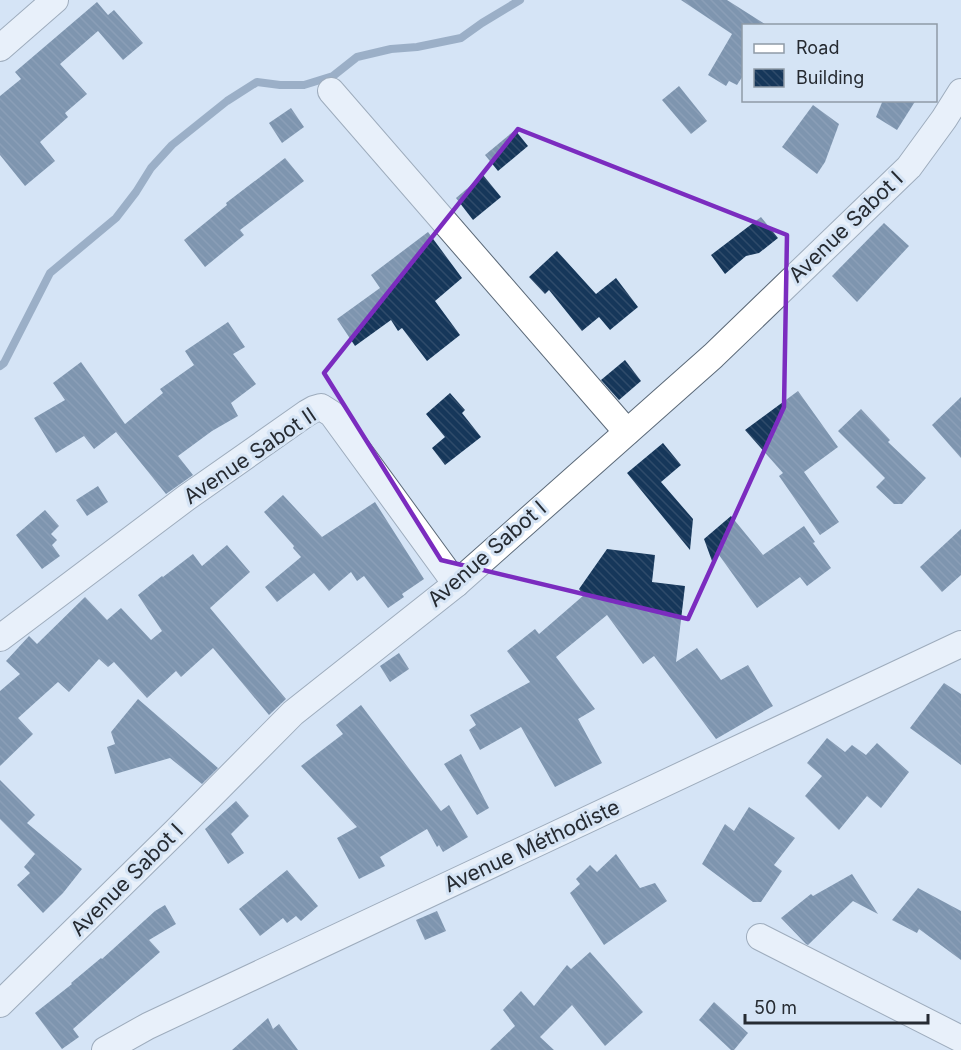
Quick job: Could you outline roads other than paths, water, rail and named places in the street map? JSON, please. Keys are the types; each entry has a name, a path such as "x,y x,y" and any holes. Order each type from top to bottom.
{"street":[{"path":"0,48 55,0"},
{"path":"331,90 627,432"},
{"name":"Avenue Sabot I","path":"0,1004 294,713 456,584 713,356 909,167 944,120 961,92"},
{"name":"Avenue Sabot II","path":"0,638 186,498 307,413 321,407 332,414 456,584"},
{"name":"Avenue Méthodiste","path":"105,1050 148,1026 961,644"},
{"path":"760,937 961,1039"}],"waterway":[{"path":"0,366 4,363 50,273 116,218 151,168 172,145 227,101 257,82 304,85 333,76 357,57 461,38 520,0"}]}
